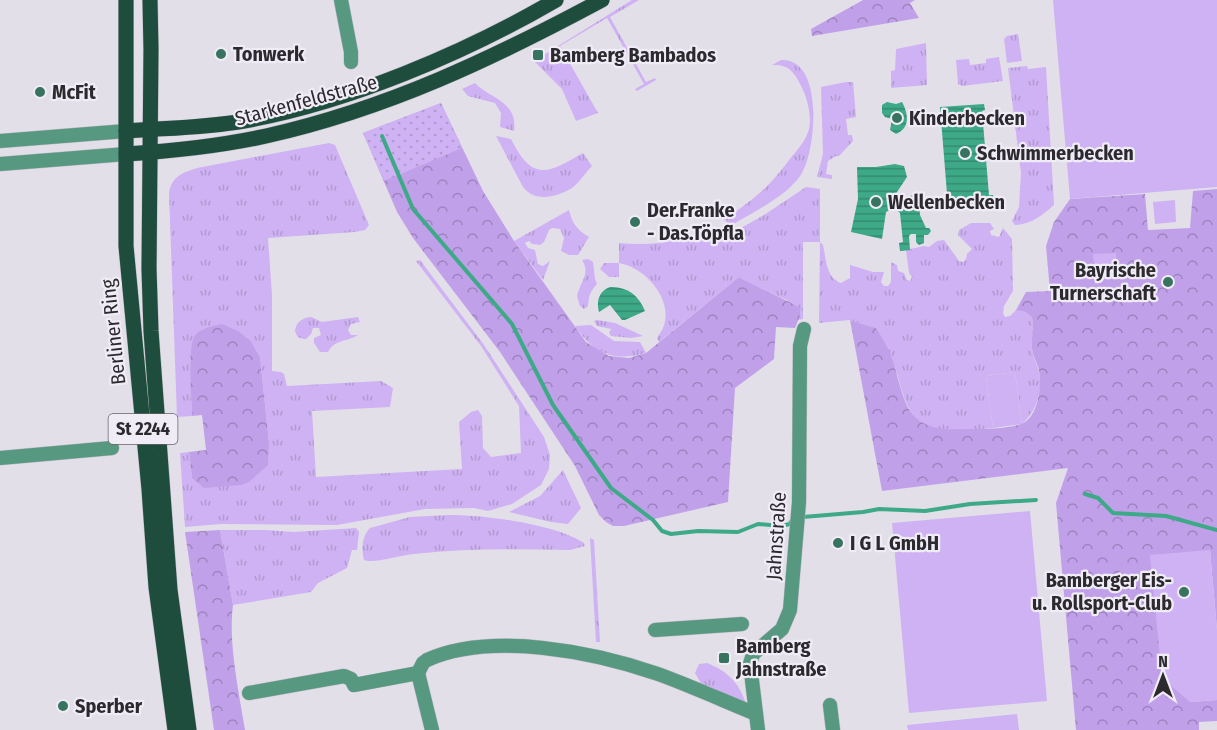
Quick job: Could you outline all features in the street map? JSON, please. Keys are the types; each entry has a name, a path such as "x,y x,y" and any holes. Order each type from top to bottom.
{"main road":[{"name":"Berliner Ring","path":"126,0 126,246 156,587 175,730"},
{"name":"Berliner Ring","path":"150,0 149,269 170,590 189,730"},
{"name":"Starkenfeldstraße","path":"126,131 242,121 346,94 457,50 556,0"},
{"name":"Starkenfeldstraße","path":"126,154 150,153 264,137 350,114 448,77 602,0"}],"street":[{"path":"341,0 351,62"},
{"name":"Starkenfeldstraße","path":"0,141 126,131"},
{"name":"Starkenfeldstraße","path":"0,164 126,154"},
{"name":"Jahnstraße","path":"758,730 750,664 753,654 782,629 790,610 799,502 800,346 804,329"},
{"path":"0,458 112,448"},
{"path":"655,630 742,624"},
{"path":"432,730 418,673 423,663 463,649 520,646 604,660 657,674 756,714"},
{"path":"249,693 344,676 351,679 354,685 418,673"},
{"path":"830,705 833,730"}],"green space":[{"path":"632,0 639,0 610,17 646,82 655,78 656,80 637,91 635,89 644,84 607,18 560,46 598,113 576,121 562,89 534,61"},
{"path":"863,0 915,0 910,3 919,18 812,36 811,29"},
{"path":"1053,0 1217,0 1217,187 1070,199"},
{"path":"1018,34 1022,61 1007,63 1004,39 1007,36"},
{"path":"926,43 927,85 891,88 891,71 895,70 896,49"},
{"path":"999,57 1003,81 962,86 958,84 956,60 969,59 970,65 986,63 986,59"},
{"path":"781,60 795,63 804,73 810,88 813,125 808,159 798,179 781,195 730,226 724,219 767,186 801,145 809,129 808,106 798,79 786,67 772,65"},
{"path":"1027,66 1028,69 1046,67 1054,205 1031,221 1015,225 1012,221 1019,207 1021,173 1008,68"},
{"path":"853,82 856,117 846,119 848,135 852,135 853,141 839,156 828,161 826,174 832,175 832,179 817,177 823,154 821,87"},
{"path":"475,83 502,102 512,113 514,131 500,127 501,113 495,103 468,96 462,89"},
{"path":"441,103 483,191 514,241 586,342 609,356 629,358 646,353 739,277 800,308 800,316 795,328 776,327 774,359 735,388 728,502 624,526 613,526 599,515 575,466 500,352 413,238 397,212 363,133"},
{"path":"441,103 462,148 384,181 363,133"},
{"path":"496,136 511,139 519,153 534,168 551,169 583,153 592,166 575,186 553,196 540,197 523,187"},
{"path":"329,143 335,145 369,225 365,230 355,232 268,238 272,295 272,371 284,374 287,386 381,381 393,388 390,407 312,411 316,477 462,469 459,422 471,412 478,410 482,416 483,448 491,457 521,453 519,406 481,346 416,261 420,260 484,345 544,437 550,455 549,469 541,485 512,504 488,511 474,508 425,509 337,525 221,524 185,527 180,453 189,452 192,478 269,442 260,357 251,341 240,332 190,358 192,416 177,417 170,187 179,176 197,168"},
{"path":"806,187 820,189 820,242 803,242 803,319 798,320 800,316 787,300 739,277 659,342 657,338 664,326 665,311 659,292 637,270 619,263 619,243 664,242 685,238 706,229 716,242 764,215"},
{"path":"1217,189 1217,630 1210,550 1190,702 1217,700 1217,721 1199,722 1199,730 1076,730 1056,503 1068,468 882,491 850,320 876,328 886,344 907,405 920,421 934,427 948,429 996,428 1021,424 1027,421 1035,409 1040,378 1032,349 1032,317 1016,310 1026,292 1050,291 1046,246 1054,222 1070,199 1145,194 1148,230 1190,228 1193,191"},
{"path":"1175,200 1176,222 1155,224 1153,202"},
{"path":"569,210 576,226 589,237 578,255 569,255 561,251 564,238 560,229 549,230 544,242 540,245 529,241 525,243 528,248 535,250 538,264 543,266 550,261 543,280 514,241"},
{"path":"971,223 990,223 994,229 990,231 991,235 999,237 1003,228 1012,239 1013,291 1004,306 1003,313 1005,317 1010,316 1016,310 1032,317 1032,350 1040,380 1035,407 1027,419 1022,424 1015,372 986,376 993,428 950,430 939,429 920,422 906,403 891,358 876,328 850,320 819,323 820,242 823,245 832,277 836,280 841,283 850,278 850,265 873,272 884,272 881,282 884,286 888,286 891,282 891,262 897,265 898,271 904,273 907,280 910,281 912,277 909,273 906,250 929,247 937,241 944,240 959,261 963,262 972,249 958,235 959,230"},
{"path":"1116,253 1117,273 1095,274 1093,254"},
{"path":"588,259 593,262 597,284 590,294 588,306 584,309 580,306 577,296 585,274 582,260"},
{"path":"604,263 619,263 619,277 609,277 600,269"},
{"path":"311,317 322,322 358,317 360,322 351,324 348,330 351,335 358,335 334,345 328,352 320,352 314,343 314,338 321,335 319,328 313,328 306,339 299,337 295,331 300,321"},
{"path":"594,321 615,323 643,336 631,338 611,336 609,333 611,329 597,326"},
{"path":"222,324 240,332 251,341 260,357 269,442 268,465 249,482 241,485 204,488 192,478 189,452 206,450 202,415 192,416 191,349 196,334"},
{"path":"591,325 614,341 640,342 646,353 624,357 614,356 597,349 582,336 575,326"},
{"path":"1015,372 1022,424 993,428 986,376"},
{"path":"563,470 581,508 568,524 509,512 540,496"},
{"path":"1030,511 1047,701 909,713 892,523"},
{"path":"449,515 499,519 538,526 571,536 584,543 585,546 570,550 453,551 414,554 374,561 364,560 363,543 370,528 410,517"},
{"path":"356,528 359,532 357,550 352,550 347,568 318,583 311,592 233,605 220,530 294,532"},
{"path":"220,530 233,605 233,651 245,730 214,730 185,532"},
{"path":"590,538 594,540 600,642 596,642"},
{"name":"Bamberger Eis- u. Rollsport-Club","path":"1210,550 1217,630 1217,700 1190,702 1162,678 1150,555"},
{"path":"707,663 721,670 736,683 746,704 702,685 695,673 699,664"},
{"path":"1017,714 1019,730 908,730 907,725"}],"shaded area":[{"name":"Kinderbecken","path":"887,102 896,104 902,102 906,111 906,124 896,134 890,130 892,119 885,117 882,113 882,105"},
{"name":"Schwimmerbecken","path":"984,104 985,110 982,111 989,195 993,195 994,202 948,206 940,107"},
{"name":"Wellenbecken","path":"895,164 904,166 907,177 895,195 895,203 902,205 906,197 918,194 920,215 926,228 931,231 928,235 924,235 924,243 919,245 916,242 916,234 911,234 909,236 910,250 900,251 899,243 903,242 900,213 894,208 886,212 882,239 851,232 858,199 857,167"},
{"path":"610,287 627,290 636,296 645,311 625,320 622,320 610,305 599,312 599,297"}],"waterway":[{"path":"382,136 413,209 512,324 553,405 611,488 653,520 662,531 671,534 698,531 738,532 758,524 781,526 790,524 792,520"},
{"path":"1085,494 1098,498 1113,513 1166,516 1217,530"},
{"path":"803,517 879,509 925,511 970,504 1036,500"}],"place":[{"name":"Tonwerk","path":"221,54"},
{"name":"Bamberg Bambados","path":"538,55"},
{"name":"McFit","path":"40,92"},
{"name":"Kinderbecken","path":"897,118"},
{"name":"Schwimmerbecken","path":"965,153"},
{"name":"Wellenbecken","path":"876,202"},
{"name":"Der.Franke - Das.Töpfla","path":"635,222"},
{"name":"Bayrische Turnerschaft","path":"1168,282"},
{"name":"I G L GmbH","path":"838,543"},
{"name":"Bamberger Eis- u. Rollsport-Club","path":"1184,592"},
{"name":"Bamberg Jahnstraße","path":"724,658"},
{"name":"Sperber","path":"63,706"}]}
